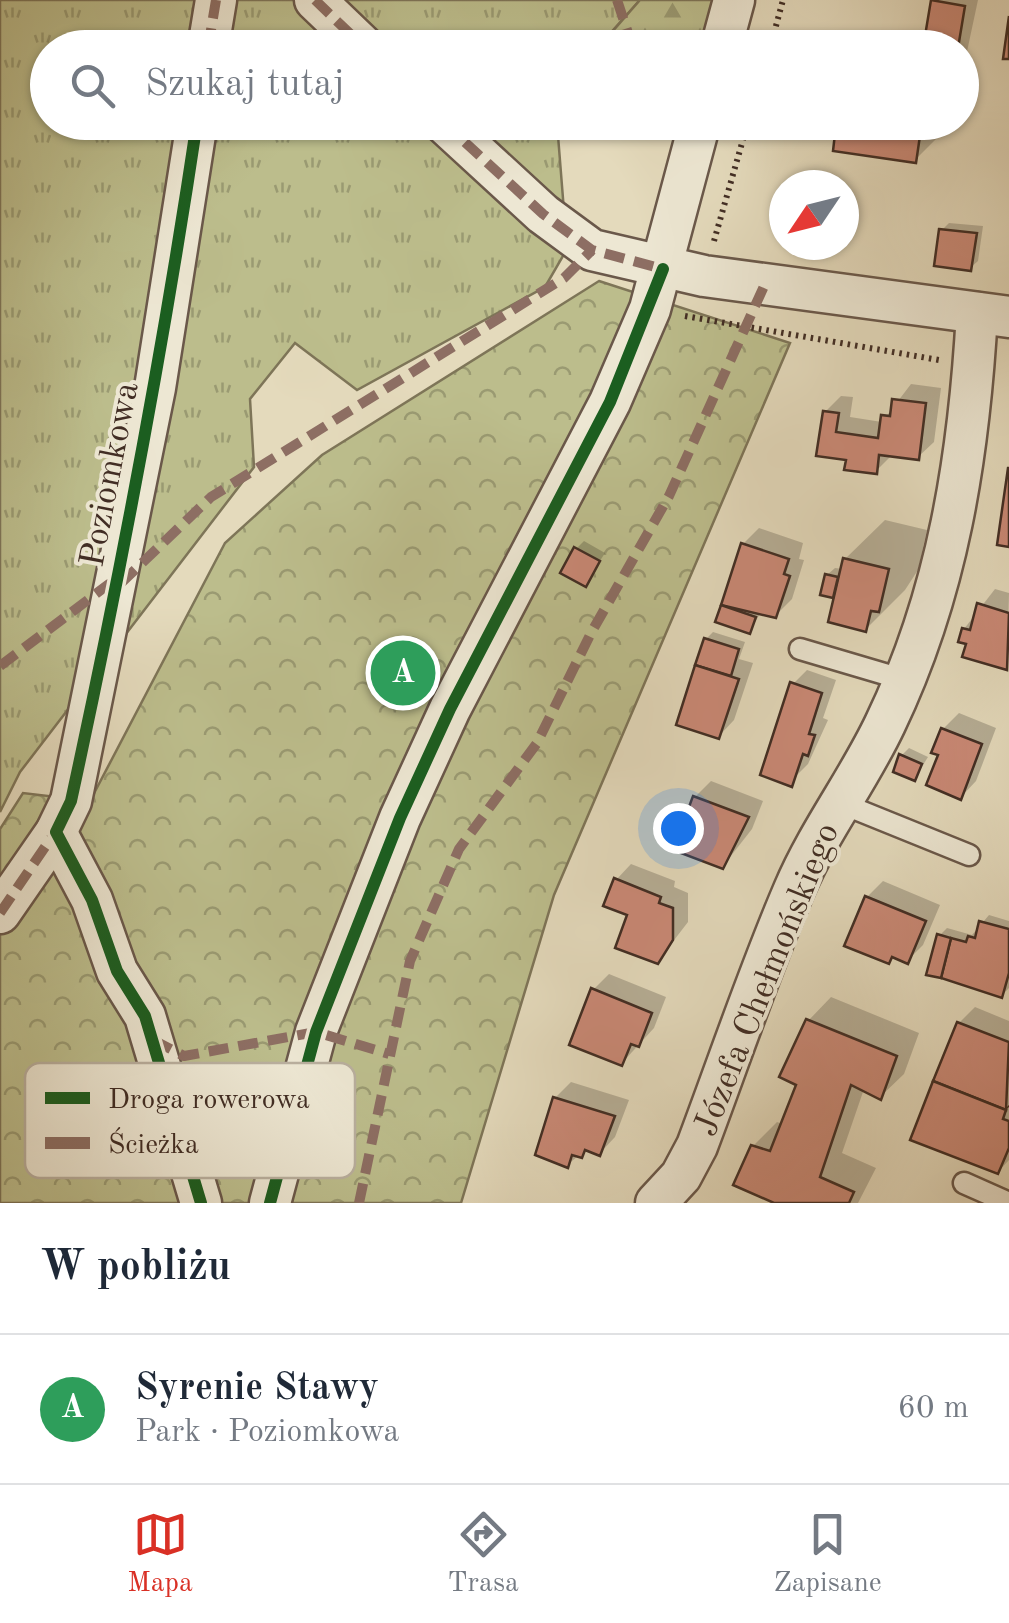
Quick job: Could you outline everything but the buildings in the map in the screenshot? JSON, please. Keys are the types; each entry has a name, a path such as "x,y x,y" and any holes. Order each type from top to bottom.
{"street":[{"path":"211,30 216,0"},
{"path":"315,0 346,30"},
{"path":"726,30 734,0"},
{"name":"Poziomkowa","path":"0,912 56,832 71,801 156,388 194,140"},
{"path":"462,140 542,214 592,250 704,276 993,315"},
{"path":"308,1063 316,1032 400,818 450,709 610,402 650,309 695,140"},
{"name":"Józefa Chełmońskiego","path":"656,1203 681,1176 696,1146 793,891 838,802 884,728 922,640 953,527 968,449 974,365 993,315"},
{"path":"56,832 92,900 117,971 145,1016 159,1063"},
{"path":"194,1178 202,1203"},
{"path":"270,1203 277,1178"}],"lane":[{"path":"800,648 905,680"},
{"name":"Józefa Chełmońskiego","path":"838,802 969,855"},
{"path":"964,1183 1009,1203"}],"path":[{"path":"775,30 783,0"},
{"path":"704,276 743,140"},
{"path":"650,309 974,365"}],"green space":[{"path":"0,0 640,0 613,30 30,30 30,140 558,140 567,249 545,287 357,390 295,343 250,399 254,467 20,772 0,812"},
{"path":"640,0 713,0 705,30 614,30"},
{"path":"599,281 790,343 554,895 461,1203 0,1203 0,829 23,793 90,801 225,543 322,455"}],"marked path":[{"path":"211,30 216,0"},
{"path":"315,0 346,30"},
{"path":"617,0 627,30"},
{"path":"463,140 543,214 592,250 663,269 661,274"},
{"path":"0,666 109,584 117,587 211,497 564,278 592,250"},
{"path":"359,1203 410,961 459,849 537,743 591,633 669,496 765,284"},
{"path":"0,913 58,828"},
{"path":"153,1040 184,1056 316,1032 389,1054"}],"cycle path":[{"path":"159,1063 145,1016 117,971 92,900 56,832 71,801 123,547 194,140"},
{"path":"308,1063 316,1032 400,818 450,709 610,402 663,269"},
{"path":"194,1178 201,1203"},
{"path":"270,1203 277,1178"}],"place":[{"name":"Syrenie Stawy","path":"403,673"}]}
